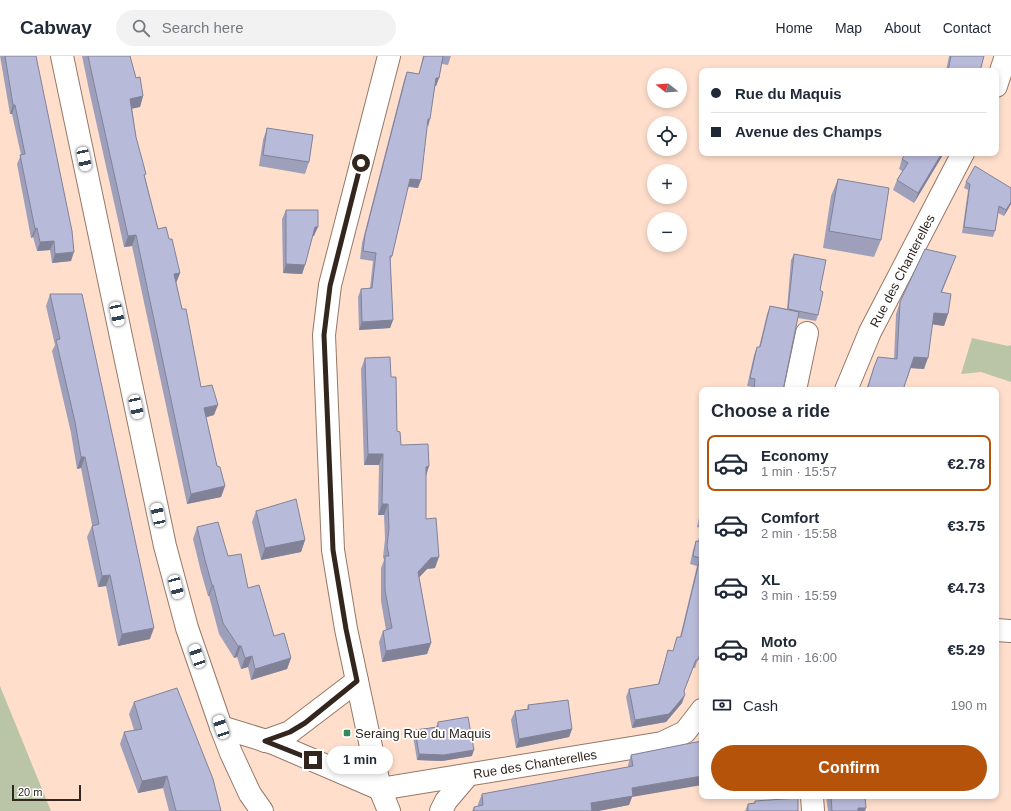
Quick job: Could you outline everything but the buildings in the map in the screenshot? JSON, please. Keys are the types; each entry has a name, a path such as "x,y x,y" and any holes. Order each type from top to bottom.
{"street":[{"path":"62,56 165,546 187,628 221,727 247,787 262,811"},
{"path":"389,56 330,286 324,335 333,550 346,629 380,789 389,811"},
{"path":"999,77 1006,56"},
{"name":"Rue des Chanterelles","path":"847,387 870,332 961,156"},
{"path":"796,387 807,333"},
{"path":"999,630 1011,631"},
{"path":"265,741 290,732 305,723 357,681"},
{"name":"Rue des Chanterelles","path":"380,789 662,743 685,732 699,714"},
{"path":"221,727 265,741 380,789"},
{"path":"441,811 450,794 468,775"},
{"path":"812,799 812,811"}],"green space":[{"path":"972,338 1008,346 1011,345 1011,382 981,372 961,374"},
{"path":"0,686 51,811 0,811"}],"place":[{"name":"Seraing Rue du Maquis","path":"347,733"}],"route":[{"path":"313,760 265,741 290,732 305,723 357,681 346,629 333,550 324,335 330,286 361,163"}]}
